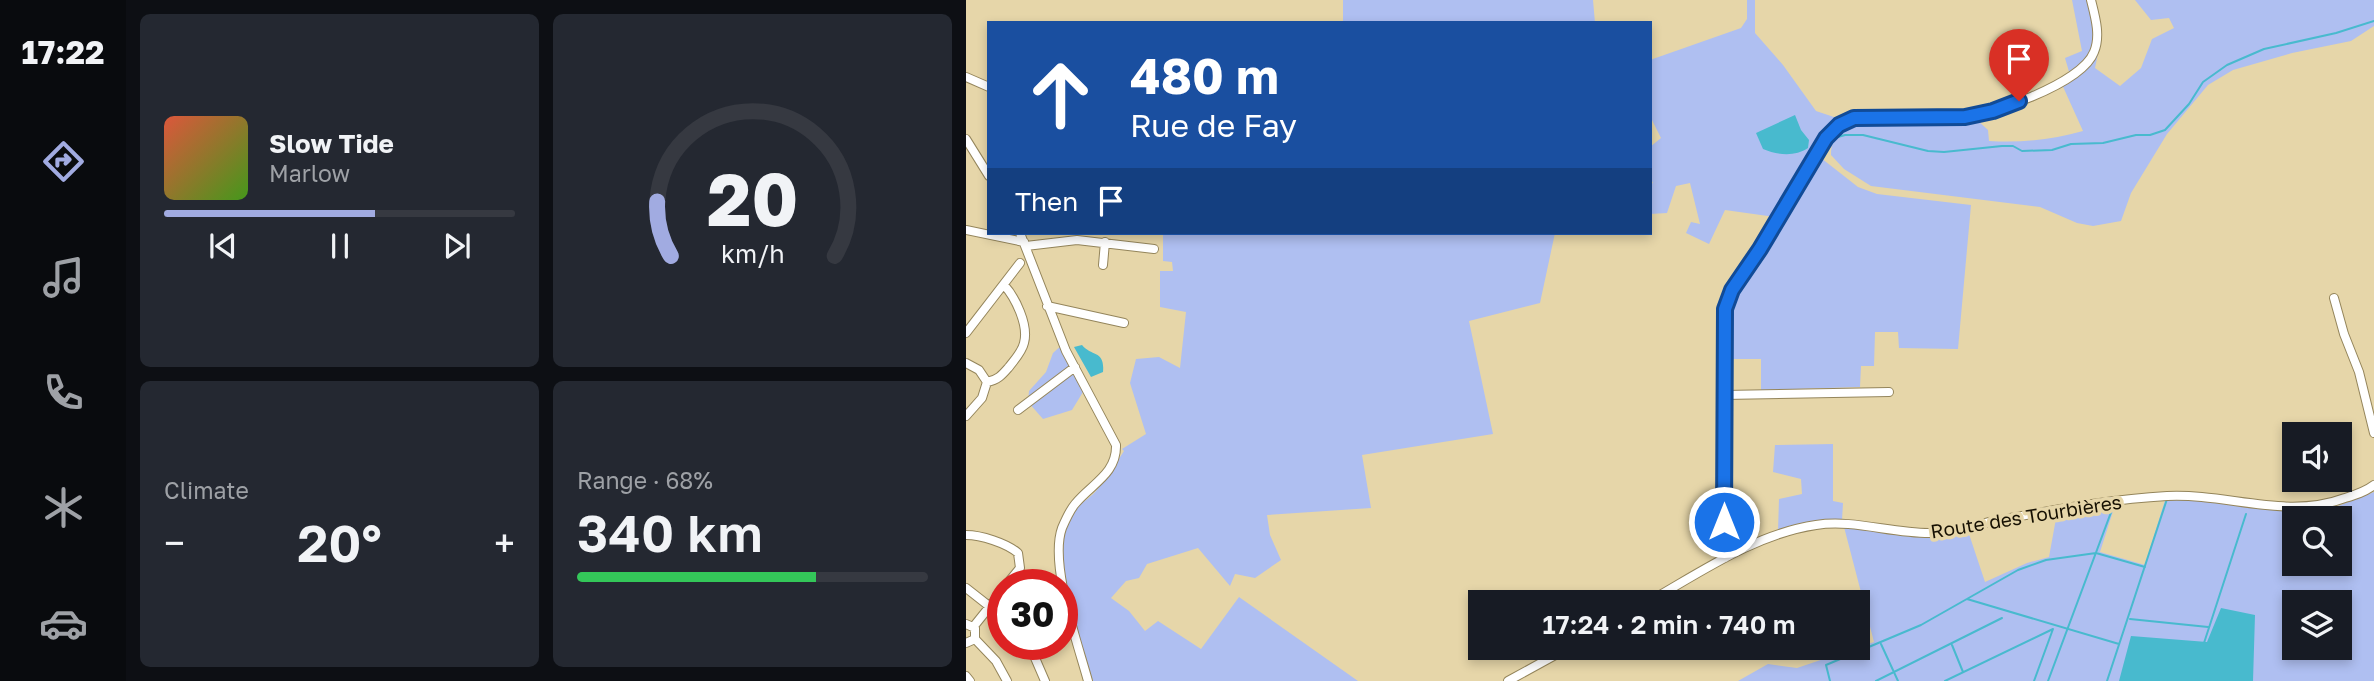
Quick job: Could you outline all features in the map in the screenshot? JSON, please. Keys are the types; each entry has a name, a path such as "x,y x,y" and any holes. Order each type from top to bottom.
{"street":[{"path":"1725,558 1723,320 1728,299 1819,149 1833,130 1854,118 1965,117 2005,107 2070,78 2083,69 2094,53 2096,30 2091,0"},
{"path":"966,77 987,86"},
{"path":"966,139 987,173"},
{"path":"966,230 987,234"},
{"path":"994,235 1023,240 1070,240 1154,249"},
{"path":"1023,240 1047,306 1075,367 1112,434 1116,455 1112,467 1074,505 1062,529 1058,549 1060,569"},
{"path":"1103,264 1105,243"},
{"path":"966,332 1020,263"},
{"path":"987,382 1000,378 1020,353 1024,343 1024,328 1012,294 1004,285"},
{"path":"2334,298 2359,372 2374,433"},
{"path":"1047,306 1124,323"},
{"path":"966,363 979,370 987,382"},
{"path":"1018,410 1075,367"},
{"path":"966,416 982,398 987,382"},
{"path":"1724,395 1889,392"},
{"name":"Route des Tourbières","path":"1669,590 1725,558 1787,531 1815,525 1835,523 1932,533 2062,510 2168,496 2207,497 2257,505 2306,508 2326,505 2374,485"},
{"path":"966,535 975,535 1012,548 1017,553 1019,569"},
{"path":"966,588 987,604"},
{"path":"966,643 975,639 977,634 970,625 987,609"},
{"path":"975,639 996,661 1007,681"},
{"path":"1078,647 1088,681"},
{"path":"1036,660 1045,681"},
{"path":"1508,681 1546,660"},
{"path":"966,676 970,681"}],"shaded area":[{"path":"1343,0 1593,0 1595,21 1343,21"},
{"path":"1747,0 1755,0 1755,33 1783,65 1816,111 1840,119 1829,127 1775,217 1725,210 1709,244 1686,233 1691,222 1700,224 1690,183 1676,186 1667,213 1652,214 1652,145 1661,138 1652,120 1652,59 1741,28 1747,19"},
{"path":"2072,0 2093,0 2101,39 2095,68 2120,86 2141,68 2152,39 2174,28 2169,18 2151,20 2135,0 2374,0 2374,26 2351,41 2292,53 2233,70 2208,85 2167,134 2131,193 2121,221 2093,226 2077,223 2040,207 1871,186 1844,169 1831,155 1834,139 1843,129 1857,123 1873,121 1938,125 1976,119 1988,130 1989,141 2036,140 2083,131 2060,80 2070,75 2065,58 2082,51"},
{"path":"1795,115 1809,140 1808,148 1786,154 1763,149 1756,133"},
{"path":"1821,158 1858,187 1877,194 1971,205 1958,349 1899,348 1898,332 1875,332 1874,366 1861,366 1860,387 1761,390 1761,359 1726,359 1726,322 1730,304 1742,280"},
{"path":"1163,235 1555,235 1540,303 1469,321 1493,434 1362,455 1371,508 1267,515 1270,535 1281,560 1255,578 1235,574 1230,586 1198,548 1147,564 1139,578 1126,581 1111,598 1129,611 1145,631 1158,621 1201,649 1239,597 1358,681 1093,681 1078,634 1078,569 1064,569 1063,546 1067,526 1076,509 1100,486 1124,451 1122,449 1146,434 1130,383 1136,359 1159,357 1180,368 1186,312 1160,307 1160,271 1173,271 1172,262 1163,261"},
{"path":"1063,344 1083,392 1072,410 1043,419 1028,402 1029,391 1046,372 1053,353"},
{"path":"1082,345 1100,357 1103,372 1091,377 1074,347"},
{"path":"1833,444 1833,501 1843,503 1842,520 1822,520 1778,531 1779,499 1802,494 1801,479 1773,472 1775,445"},
{"path":"2374,492 2374,681 1738,681 1768,664 1797,668 1821,660 1870,660 1870,643 1874,642 1870,627 1870,590 1860,590 1844,527 1943,536 1968,531 1985,582 2027,563 2049,557 2057,513 2115,505 2100,552 2145,565 2166,497 2207,499 2282,510 2282,576 2352,576 2352,506 2338,506"},
{"path":"2221,608 2255,615 2253,681 2119,681 2131,636 2207,642"}],"waterway":[{"path":"1831,139 1845,135 1863,135 1928,151 1944,152 2002,146 2013,146 2022,151 2052,150 2071,144 2103,143 2136,135 2150,135 2165,130 2189,104 2203,82 2227,65 2264,49 2336,33 2374,21"},
{"path":"2107,681 2167,499"},
{"path":"2048,681 2113,507"},
{"path":"2204,643 2246,514"},
{"path":"1830,681 1826,665 1921,625 2018,570 2046,560 2096,553 2145,567"},
{"path":"1967,599 2119,644"},
{"path":"1876,681 2002,618"},
{"path":"2130,619 2208,627"},
{"path":"1945,681 2053,629 2034,681"},
{"path":"1881,644 1898,681"},
{"path":"1952,645 1963,672"}],"route":[{"path":"1724,522 1725,309 1732,290 1760,249 1826,138 1839,125 1854,118 1965,117 1993,111 2019,101"}]}
